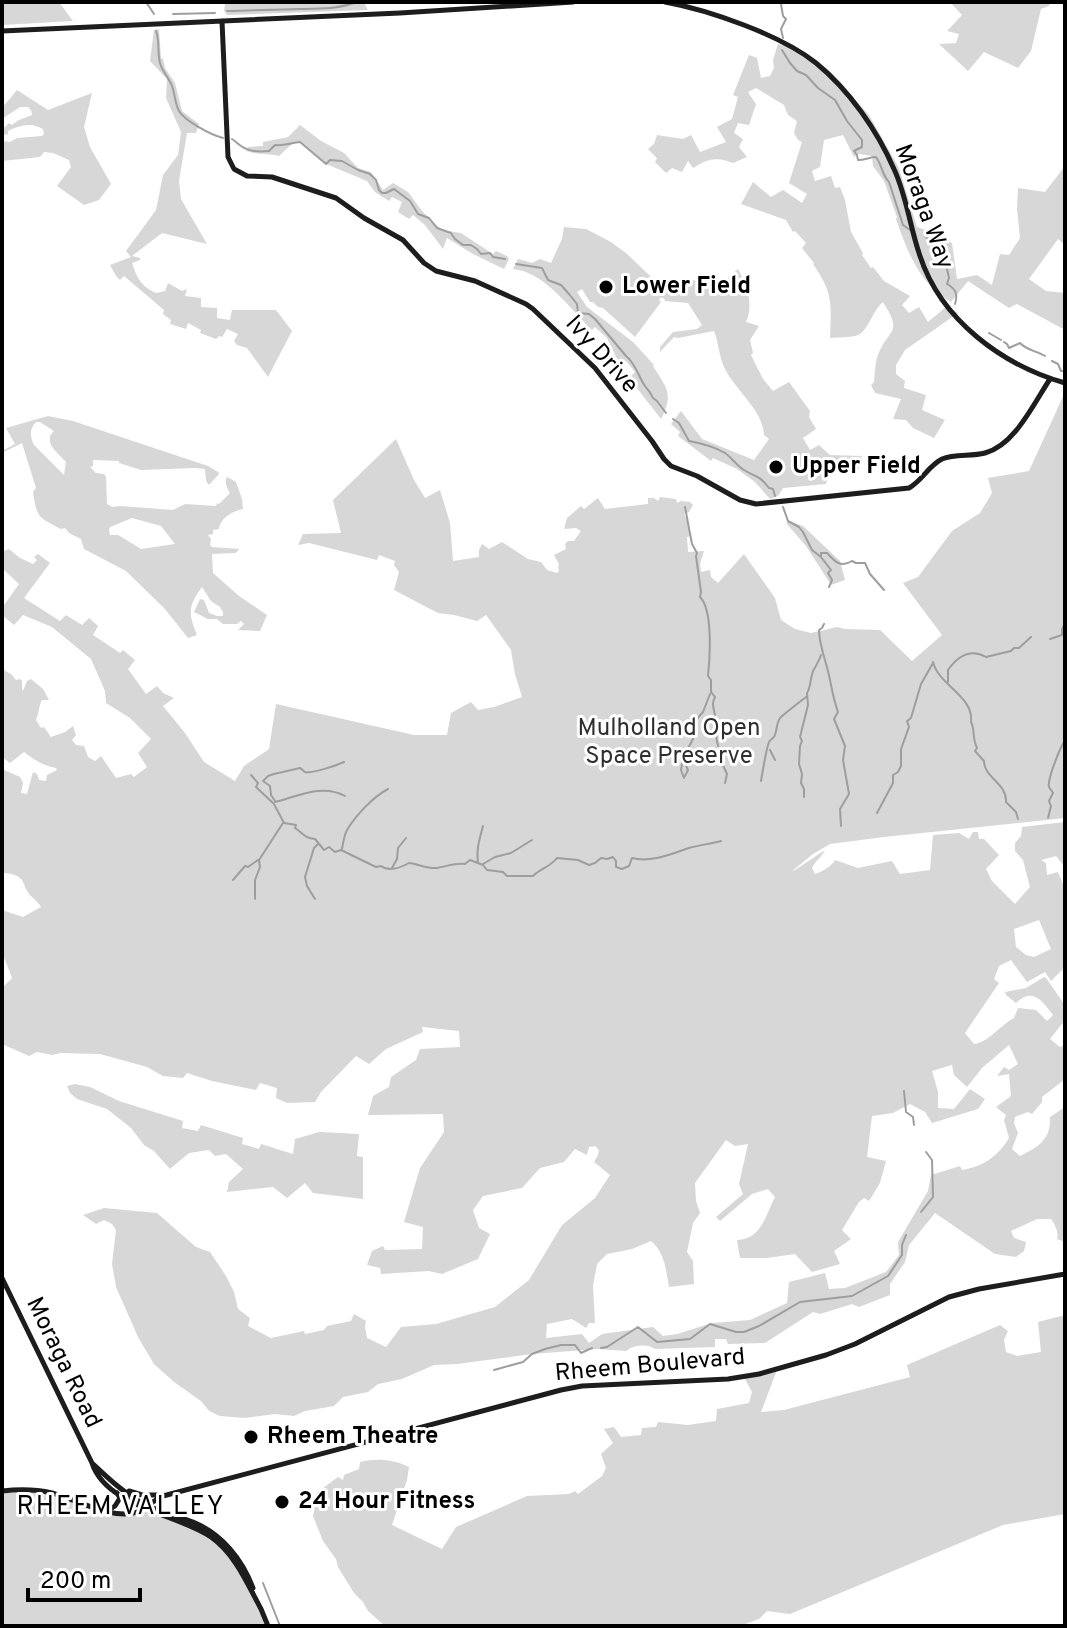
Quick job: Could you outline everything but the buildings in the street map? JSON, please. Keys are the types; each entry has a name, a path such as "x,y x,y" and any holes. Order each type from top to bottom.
{"street":[{"path":"2,31 573,2"},
{"name":"Moraga Way","path":"665,2 693,7 772,38 798,51 824,70 865,118 887,154 902,188 920,258 946,307 973,334 996,351 1017,364 1065,383"},
{"name":"Ivy Drive","path":"222,21 228,157 234,169 247,176 272,177 336,198 403,240 436,271 475,281 526,304 595,368 671,466 697,476 740,500 756,504 909,488 941,460 985,453 1002,445 1050,379"},
{"name":"Rheem Boulevard","path":"2,1491 23,1488 50,1493 125,1515 139,1512 163,1496 561,1390 582,1386 728,1379 777,1370 855,1344 949,1297 1065,1274"},
{"name":"Moraga Road","path":"2,1278 95,1474 102,1482 145,1507 196,1523 222,1540 242,1565 268,1626"},
{"path":"107,1511 119,1502 119,1490 163,1496"}],"green space":[{"path":"2,2 59,2 73,21 2,25"},
{"path":"228,2 367,2 368,10 227,15 224,11"},
{"path":"950,2 1050,2 1049,6 1041,9 1031,51 1018,68 984,52 968,71 939,44 956,43 959,34 947,31 962,15"},
{"path":"159,29 161,58 175,83 182,111 199,124 196,133 187,133 179,181 181,199 207,244 162,233 132,256 140,260 132,263 140,281 151,290 156,293 165,291 168,283 182,291 187,289 185,296 201,298 201,307 217,308 217,318 230,320 232,310 276,310 292,331 268,377 247,348 234,341 238,334 227,329 222,337 216,339 200,333 201,330 188,323 186,329 170,324 171,320 163,314 164,310 124,276 120,280 110,265 131,257 126,251 156,210 163,175 178,155 181,132 166,98 167,79 150,61 154,30"},
{"path":"778,44 792,47 826,68 869,115 899,168 917,227 952,243 957,279 977,275 992,285 1000,254 1009,255 1020,238 1018,188 1045,192 1065,166 1065,245 1058,239 1029,279 1046,291 1065,293 1065,330 1017,304 1009,308 968,281 951,302 940,294 923,276 910,255 884,181 873,166 872,156 859,154 854,157 843,135 824,140 820,167 812,171 815,181 831,176 835,188 840,187 851,232 871,268 884,281 910,296 902,305 909,313 919,307 928,322 946,307 958,313 905,350 896,365 896,374 905,381 904,388 926,395 922,410 945,420 934,438 913,428 906,420 893,419 901,399 875,393 871,385 878,355 893,326 883,302 862,333 852,337 830,338 828,292 814,263 802,248 806,243 793,232 786,220 741,204 753,182 771,197 783,190 802,203 807,194 789,183 802,142 794,133 797,121 788,115 784,105 756,88 748,92 756,104 749,125 738,123 734,133 743,139 739,147 747,157 733,163 712,160 693,168 688,161 682,172 672,168 666,173 648,149 657,135 683,139 691,135 700,152 726,142 717,127 732,119 738,97 733,95 749,55 757,58 761,78 770,76"},
{"path":"17,90 48,110 92,93 84,127 90,147 111,184 99,200 84,205 57,186 71,167 69,160 53,153 2,161 2,141 44,134 43,129 30,125 12,129 6,135 3,133 2,130 9,123 12,125 32,115 28,107 20,107 2,119 2,108"},
{"path":"300,125 344,153 358,168 371,172 383,190 393,183 408,192 442,230 461,233 493,254 496,251 507,256 509,259 504,269 447,238 443,249 413,215 409,219 398,212 402,202 392,197 389,201 375,192 367,181 326,164 300,142 293,143 279,156 246,151 248,147 263,146 263,142 288,137"},
{"path":"564,227 586,229 611,242 671,296 678,294 683,279 722,283 738,269 748,295 746,322 759,326 750,340 751,355 763,379 773,391 789,382 810,411 809,417 816,429 803,438 810,450 819,445 830,455 862,456 859,469 829,472 826,484 783,488 778,496 770,499 755,482 737,469 713,458 711,461 678,436 680,432 671,424 681,411 702,439 754,460 769,439 764,435 754,409 725,369 714,331 674,337 660,352 660,347 673,332 697,329 702,325 688,303 660,298 661,302 635,337 603,308 590,302 582,289 577,292 587,307 633,342 654,365 668,397 661,419 629,378 635,372 626,361 619,363 607,338 595,327 592,330 546,284 513,269 518,259 532,263 540,259 551,263"},
{"name":"Mulholland Open Space Preserve","path":"1065,392 1065,818 830,844 792,871 825,850 812,868 815,874 835,860 858,868 892,861 900,874 930,870 933,835 959,833 969,839 973,832 978,832 979,839 984,839 999,855 986,869 992,881 1015,904 1030,887 1023,860 1015,851 1022,827 1065,822 1065,867 1056,856 1041,860 1046,863 1047,875 1058,872 1065,889 1065,967 1051,981 1045,972 1027,982 1011,960 999,966 994,979 999,983 965,1033 974,1044 979,1043 1014,1018 1018,1008 1036,1010 1047,1021 1053,1015 1037,998 1028,996 1016,1003 1005,992 1026,988 1044,977 1065,1005 1065,1020 1050,1039 1060,1047 1065,1045 1065,1079 1042,1097 1042,1102 1032,1114 1028,1112 1015,1117 1018,1133 1012,1149 1020,1156 1038,1146 1046,1137 1050,1117 1065,1107 1065,1242 1057,1239 1051,1219 1037,1219 1011,1231 1014,1238 1026,1242 1024,1251 1016,1257 995,1254 935,1213 909,1245 905,1262 890,1284 890,1295 859,1307 852,1304 820,1314 813,1312 765,1343 728,1344 726,1339 715,1339 715,1347 655,1349 640,1346 626,1351 598,1349 434,1365 402,1379 378,1384 368,1392 343,1397 334,1406 294,1416 220,1416 209,1411 201,1401 154,1364 116,1287 112,1264 116,1230 104,1220 96,1224 83,1215 104,1208 157,1213 196,1247 210,1252 234,1292 238,1309 250,1318 248,1326 271,1338 324,1330 327,1326 351,1321 354,1314 366,1321 367,1338 386,1347 401,1327 436,1324 495,1307 529,1280 562,1225 595,1198 610,1175 594,1162 599,1150 595,1146 589,1147 587,1155 575,1149 564,1162 540,1168 522,1188 483,1196 473,1210 479,1228 490,1234 478,1259 442,1274 429,1271 381,1274 380,1268 367,1265 372,1251 383,1246 385,1250 422,1249 423,1227 404,1222 420,1168 444,1132 443,1114 368,1115 373,1096 389,1087 391,1077 416,1060 420,1049 460,1047 459,1031 422,1027 423,1032 386,1049 369,1064 356,1056 315,1102 287,1103 276,1098 277,1088 260,1083 256,1090 187,1073 183,1078 163,1076 147,1067 100,1054 52,1055 37,1052 29,1056 2,1044 2,988 12,978 2,952 2,910 23,917 41,907 20,878 2,873 2,769 20,777 23,783 21,793 27,794 33,772 39,780 46,781 47,775 57,770 24,752 10,763 2,757 2,669 22,681 23,691 31,679 43,689 49,700 42,700 40,704 36,720 41,728 44,727 51,737 73,726 76,735 72,740 76,745 84,746 88,757 95,761 101,756 116,778 131,774 134,777 147,767 138,753 151,739 130,718 106,703 105,691 91,659 52,627 23,615 14,625 2,615 2,608 19,584 2,568 2,552 9,549 33,564 38,554 50,563 24,598 60,621 66,615 82,625 89,618 98,626 93,635 120,653 123,650 135,660 128,669 146,694 157,686 174,698 163,706 204,762 235,781 244,766 269,749 276,704 414,735 447,735 451,713 471,702 478,710 522,697 511,650 486,615 477,621 438,613 394,590 399,572 395,561 379,555 377,560 309,543 298,545 303,534 341,533 333,500 396,439 425,498 440,490 450,523 453,561 479,557 482,544 489,549 502,542 557,573 559,564 554,555 566,549 565,544 574,541 581,531 564,529 567,518 581,506 584,509 598,498 605,509 648,504 648,498 658,501 660,497 676,499 677,503 690,502 693,505 684,514 691,536 687,537 688,552 704,551 701,572 710,570 711,577 718,583 744,554 775,598 781,620 795,629 811,633 837,627 880,630 912,661 942,635 903,583 918,577 952,531 980,513 992,493 988,478 1029,471","holes":["1039,920 1051,949 1034,957 1016,947 1014,929","1009,1045 1018,1064 1009,1070 1004,1067 997,1076 1009,1074 1011,1096 996,1107 1006,1115 1004,1120 1009,1138 995,1155 977,1166 962,1170 960,1166 931,1175 928,1191 898,1242 899,1255 886,1272 845,1288 829,1289 825,1273 789,1282 787,1303 750,1320 712,1323 663,1336 653,1327 602,1334 589,1343 582,1334 546,1338 547,1324 572,1319 586,1328 589,1323 595,1323 593,1286 597,1264 607,1254 651,1241 662,1256 669,1287 694,1284 693,1261 687,1252 693,1223 700,1213 695,1183 726,1140 735,1146 748,1144 739,1184 743,1194 716,1217 720,1221 752,1194 768,1189 775,1197 757,1231 752,1236 737,1240 740,1258 795,1254 812,1272 840,1264 834,1251 851,1239 842,1230 859,1202 864,1198 869,1201 880,1183 886,1161 867,1157 872,1116 893,1113 910,1104 925,1112 932,1123 978,1109 985,1099 970,1089 954,1109 938,1108 938,1092 932,1071 952,1065 954,1075 967,1087 982,1068"]},
{"path":"48,416 73,421 208,466 219,474 209,485 205,469 141,470 119,461 93,460 90,467 106,477 107,504 112,507 173,510 185,504 216,506 230,493 227,477 236,482 243,509 228,516 219,529 208,535 212,547 239,549 236,553 212,554 213,573 267,615 260,631 238,630 244,624 241,621 223,624 194,612 200,599 204,600 209,613 223,616 220,607 211,601 202,587 191,610 197,635 188,638 165,609 126,571 84,549 81,539 40,516 33,492 36,488 22,443 2,453 15,444 6,428","holes":["36,422 54,431 50,443 66,462 64,475 34,445 31,433","132,518 161,526 175,544 141,549 118,535 110,535 110,527"]},
{"path":"789,521 803,526 840,561 845,580 831,585 806,546 786,523"},
{"path":"75,1084 183,1121 182,1128 198,1131 201,1125 243,1138 242,1144 259,1149 261,1144 293,1154 295,1139 319,1132 359,1134 357,1156 363,1157 363,1199 313,1193 305,1183 287,1198 273,1187 227,1192 229,1182 243,1169 226,1154 215,1156 209,1150 189,1153 170,1169 131,1128 107,1109 77,1099 70,1093 67,1086"},
{"path":"1065,1315 1065,1514 1003,1525 790,1614 767,1611 759,1619 739,1626 385,1626 354,1593 323,1541 313,1516 315,1506 323,1499 319,1491 338,1477 343,1480 344,1475 359,1469 360,1462 397,1462 409,1467 392,1525 442,1549 456,1527 527,1496 575,1491 578,1494 602,1476 606,1468 601,1454 613,1443 604,1429 614,1427 621,1437 641,1435 642,1428 656,1427 658,1422 688,1425 716,1421 717,1409 749,1403 752,1392 744,1377 777,1370 761,1412 784,1410 910,1377 907,1365 1000,1325 1008,1331 1004,1340 1006,1352 1017,1356 1041,1352 1038,1322"},
{"path":"2,1491 50,1493 119,1514 144,1508 209,1536 239,1567 268,1626 2,1626"}],"waterway":[{"path":"146,2 154,14"},
{"path":"227,11 328,8 356,2"},
{"path":"783,38 781,29 786,19 781,4 784,2"},
{"path":"173,14 215,13"},
{"path":"156,31 160,63 172,86 179,111 199,127 223,138"},
{"path":"782,50 797,71 835,100 862,140 862,147 854,151 858,160 876,157 889,182 903,225 910,230"},
{"path":"232,139 244,148 258,151 300,142 326,164 330,160 342,161 370,174 382,193 394,189 410,201 418,214 429,218 437,228 451,233 463,245 471,245 481,254 490,253 493,257 505,259"},
{"path":"925,236 942,251 937,256 945,260 949,278 947,284 956,292 955,304"},
{"path":"516,264 542,268 548,280 561,285 577,304 578,313 589,314 595,319 635,366 653,398 666,413"},
{"path":"989,333 1001,340"},
{"path":"1004,342 1009,348 1020,343 1045,356"},
{"path":"1052,361 1058,364 1061,371 1065,371"},
{"path":"673,419 679,423 689,441 725,453 773,489 775,496"},
{"path":"685,507 692,544 697,553 700,597 709,623 708,676 715,697 717,741 727,774 725,783"},
{"path":"783,507 788,521 799,527 812,550 831,570 828,573 832,580 829,587"},
{"path":"821,556 821,553 827,553 841,564 852,561 865,563 884,590"},
{"path":"1050,639 1062,635 1065,623"},
{"path":"824,624 819,630 820,642 838,712 834,719 845,746 843,760 849,794 840,809 841,826"},
{"path":"948,682 948,670 965,655 975,653 986,657 1011,651 1031,637"},
{"path":"804,797 799,764 800,737 808,705 807,693 821,655"},
{"path":"933,662 942,678 967,705 977,748 975,751 1003,790 1006,802 1016,812 1018,819"},
{"path":"877,813 893,783 893,775 901,766 901,749 909,727 907,721 911,718 921,684 933,663"},
{"path":"684,778 681,770 683,758 693,739 695,721 703,712 710,694"},
{"path":"761,781 769,741 775,735 779,720 806,697"},
{"path":"1048,818 1053,793 1049,787 1050,778 1065,741"},
{"path":"770,750 775,760"},
{"path":"685,756 688,770 685,776"},
{"path":"275,801 270,786 263,781 268,776 300,768 313,772 344,762"},
{"path":"251,775 258,783 256,787 274,804 284,823 296,825 295,828 315,839 324,850 329,847 335,852 341,850 387,869 409,863 437,868 465,864 470,860 487,870 503,872 507,876 533,876 557,858 578,860 589,865 601,858 613,857 616,867 622,869 629,866 632,858 654,859 721,841"},
{"path":"342,849 346,832 355,818 388,789"},
{"path":"275,802 318,791 345,796"},
{"path":"255,899 259,860 283,823"},
{"path":"478,862 483,826"},
{"path":"392,868 398,848 406,838"},
{"path":"483,864 511,853 532,840"},
{"path":"315,899 305,877 318,844"},
{"path":"233,880 245,866 258,860"},
{"path":"904,1091 906,1112 913,1117 914,1125"},
{"path":"921,1212 933,1197 932,1160 926,1152"},
{"path":"601,1348 638,1327 657,1342 690,1339 710,1324 744,1332 800,1302 852,1296 888,1276 902,1255 906,1235"},
{"path":"494,1370 523,1362 532,1354 561,1345 575,1345 581,1353 592,1348"},
{"path":"263,1583 280,1626"}],"place":[{"name":"Lower Field","path":"606,287"},
{"name":"Upper Field","path":"776,467"},
{"name":"Rheem Theatre","path":"251,1437"},
{"name":"24 Hour Fitness","path":"282,1502"}],"district":[{"name":"RHEEM VALLEY","path":"121,1507"}]}
